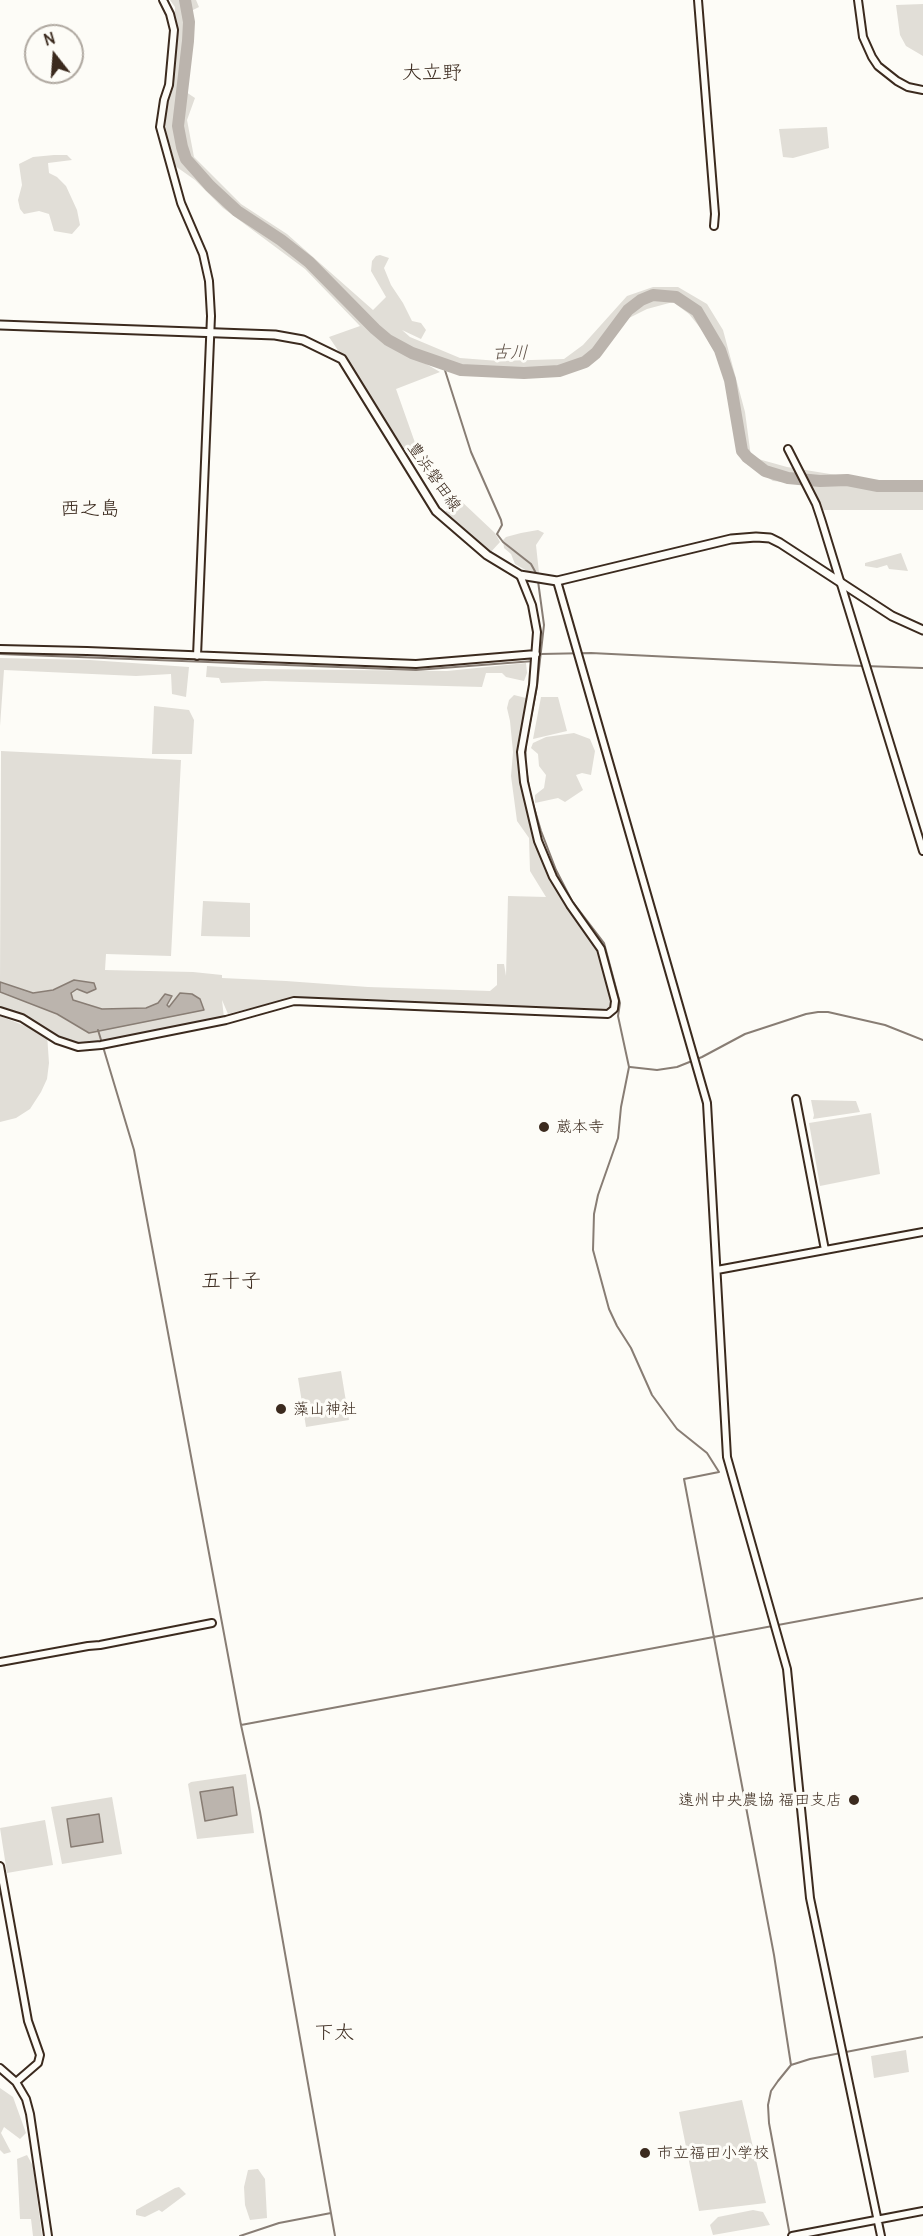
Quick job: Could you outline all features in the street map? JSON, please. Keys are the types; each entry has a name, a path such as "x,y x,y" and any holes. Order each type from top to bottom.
{"main road":[{"name":"豊浜磐田線","path":"0,325 275,335 303,340 342,359 436,511 487,555 520,575 557,581 731,539 770,538 892,616 923,630"}],"street":[{"path":"163,0 174,30 169,85 160,127 181,203 206,264 209,281 210,333 196,656"},
{"path":"698,0 715,214 714,226"},
{"path":"858,0 863,37 878,66 908,87 923,90"},
{"path":"788,449 821,519 923,851"},
{"path":"0,1011 22,1018 57,1040 78,1047 101,1045 226,1020 294,1001 608,1014 614,1009 615,1001 601,949 553,877 538,841 524,782 521,752 536,654 535,618 520,575"},
{"path":"557,581 709,1115 727,1457 787,1669 810,1898 881,2236"},
{"path":"0,650 417,664 536,654"},
{"path":"796,1099 825,1250"},
{"path":"717,1270 923,1232"},
{"path":"0,1662 88,1646 100,1646 212,1623"},
{"path":"0,1866 28,2021 40,2055 38,2063 16,2082"},
{"path":"0,2068 16,2082 22,2091 30,2114 48,2236"},
{"path":"792,2236 923,2211"}],"shaded area":[{"path":"170,0 196,0 199,7 191,11 186,92 195,98 187,120 194,157 241,204 287,234 373,310 386,297 371,271 372,261 380,255 389,258 384,268 391,285 412,321 421,323 426,330 421,339 402,330 410,337 460,358 499,361 564,359 583,345 627,296 653,287 678,287 707,304 723,330 745,412 751,457 787,467 879,482 923,480 923,510 818,510 806,484 773,481 742,461 722,365 702,330 689,314 673,302 647,309 625,320 589,358 551,372 481,376 436,367 442,364 423,361 390,343 440,372 396,389 419,454 409,456 329,337 360,326 305,269 223,208 195,180 171,163 166,145 165,111 172,90 174,60 175,7"},
{"path":"923,4 923,56 906,46 900,35 896,5"},
{"path":"827,127 829,148 793,158 783,157 779,129"},
{"path":"67,155 72,160 48,163 49,173 66,186 77,210 80,225 72,234 54,231 49,214 39,211 24,214 20,209 18,200 22,185 19,164 33,157"},
{"path":"460,500 495,533 500,542 489,554 445,512"},
{"path":"538,530 544,533 536,545 539,573 527,571 515,564 511,554 504,548 503,540 506,537"},
{"path":"901,553 908,571 889,569 887,565 877,568 865,566 865,563"},
{"path":"0,658 90,660 189,667 186,697 172,694 171,674 136,676 4,670 0,726"},
{"path":"526,663 527,673 524,681 506,677 502,673 486,673 482,687 265,681 221,683 219,678 206,677 207,666 255,669 447,671"},
{"path":"514,695 526,698 521,755 538,841 553,877 601,951 614,997 612,1010 294,997 228,1014 222,1000 224,1018 111,1041 80,1043 55,1039 47,1034 49,1063 47,1079 41,1092 30,1109 16,1118 0,1122 0,1016 43,1033 0,1008 0,992 51,1011 89,1033 204,1009 169,1008 158,1003 146,1008 102,1009 73,1000 71,993 77,989 87,993 96,989 93,983 33,993 0,982 1,751 181,760 171,956 106,954 105,970 193,972 222,975 222,978 368,987 490,991 497,985 497,964 504,964 506,976 508,896 546,897 530,871 529,838 517,821 511,776 513,752 507,708 509,700"},
{"path":"541,697 558,697 567,731 533,739"},
{"path":"154,706 189,710 194,720 192,754 152,754"},
{"path":"574,733 590,739 595,751 591,775 582,773 576,775 583,790 565,802 558,798 535,803 535,795 544,788 546,775 539,766 538,754 531,748 533,743 546,737"},
{"path":"203,901 250,903 250,937 201,936"},
{"path":"74,980 94,983 96,989 87,993 77,989 71,993 73,1000 102,1009 146,1008 158,1003 165,994 172,996 167,1005 169,1007 180,993 192,994 200,999 204,1010 89,1033 57,1014 0,992 0,982 33,993 53,990"},
{"path":"811,1100 856,1101 860,1112 813,1119"},
{"path":"871,1113 880,1174 820,1186 809,1123"},
{"path":"341,1371 349,1420 306,1427 298,1378"},
{"path":"246,1774 254,1833 197,1839 188,1784"},
{"path":"233,1787 237,1815 205,1821 200,1792"},
{"path":"112,1797 122,1854 62,1864 51,1807"},
{"path":"99,1814 103,1842 71,1847 67,1819"},
{"path":"45,1820 53,1865 7,1873 0,1828"},
{"path":"906,2050 909,2072 874,2078 871,2056"},
{"path":"0,2088 13,2097 26,2133 20,2139 4,2127 1,2133 11,2152 4,2154 0,2150"},
{"path":"742,2100 766,2203 699,2211 679,2112"},
{"path":"27,2155 33,2166 42,2236 33,2236 31,2219 20,2219 17,2159"},
{"path":"258,2169 265,2179 267,2218 250,2220 245,2205 244,2187 248,2170"},
{"path":"179,2187 186,2194 162,2212 159,2210 145,2217 136,2215 136,2210"},
{"path":"753,2210 763,2212 770,2225 713,2235 710,2225 718,2217"}],"waterway":[{"name":"古川","path":"185,0 189,22 188,41 178,126 186,159 237,211 309,262 388,340 412,353 461,370 524,373 559,371 585,362 596,353 628,310 641,300 653,295 676,297 697,311 720,350 730,380 742,451 765,471 788,478 820,481 847,480 878,486 923,486"},
{"path":"443,364 471,452 501,520 502,525 497,534 503,542 531,564 537,575"},
{"path":"538,581 544,625 537,686 526,743 525,762 530,794 556,870 572,901 604,943 620,1003 618,1016 629,1067 618,1138 598,1195 594,1214 593,1250 609,1309 631,1348 652,1395 677,1429 707,1453 719,1472 684,1479 774,1955 791,2065"},
{"path":"541,654 591,653 923,668"},
{"path":"0,654 416,670 534,661"},
{"path":"630,1067 657,1070 677,1067 702,1057 745,1034 818,1012 828,1012 885,1025 923,1040"},
{"path":"98,1030 134,1150 241,1725 260,1812 335,2236"},
{"path":"241,1725 923,1598"},
{"path":"790,2236 769,2123 768,2105 771,2091 791,2065 810,2059 923,2037"},
{"path":"240,2236 279,2223 331,2213"}],"place":[{"name":"蔵本寺","path":"544,1127"},
{"name":"藻山神社","path":"281,1409"},
{"name":"遠州中央農協 福田支店","path":"854,1800"},
{"name":"市立福田小学校","path":"645,2153"}],"district":[{"name":"大立野","path":"432,73"},
{"name":"西之島","path":"90,509"},
{"name":"五十子","path":"231,1281"},
{"name":"下太","path":"334,2033"}]}
